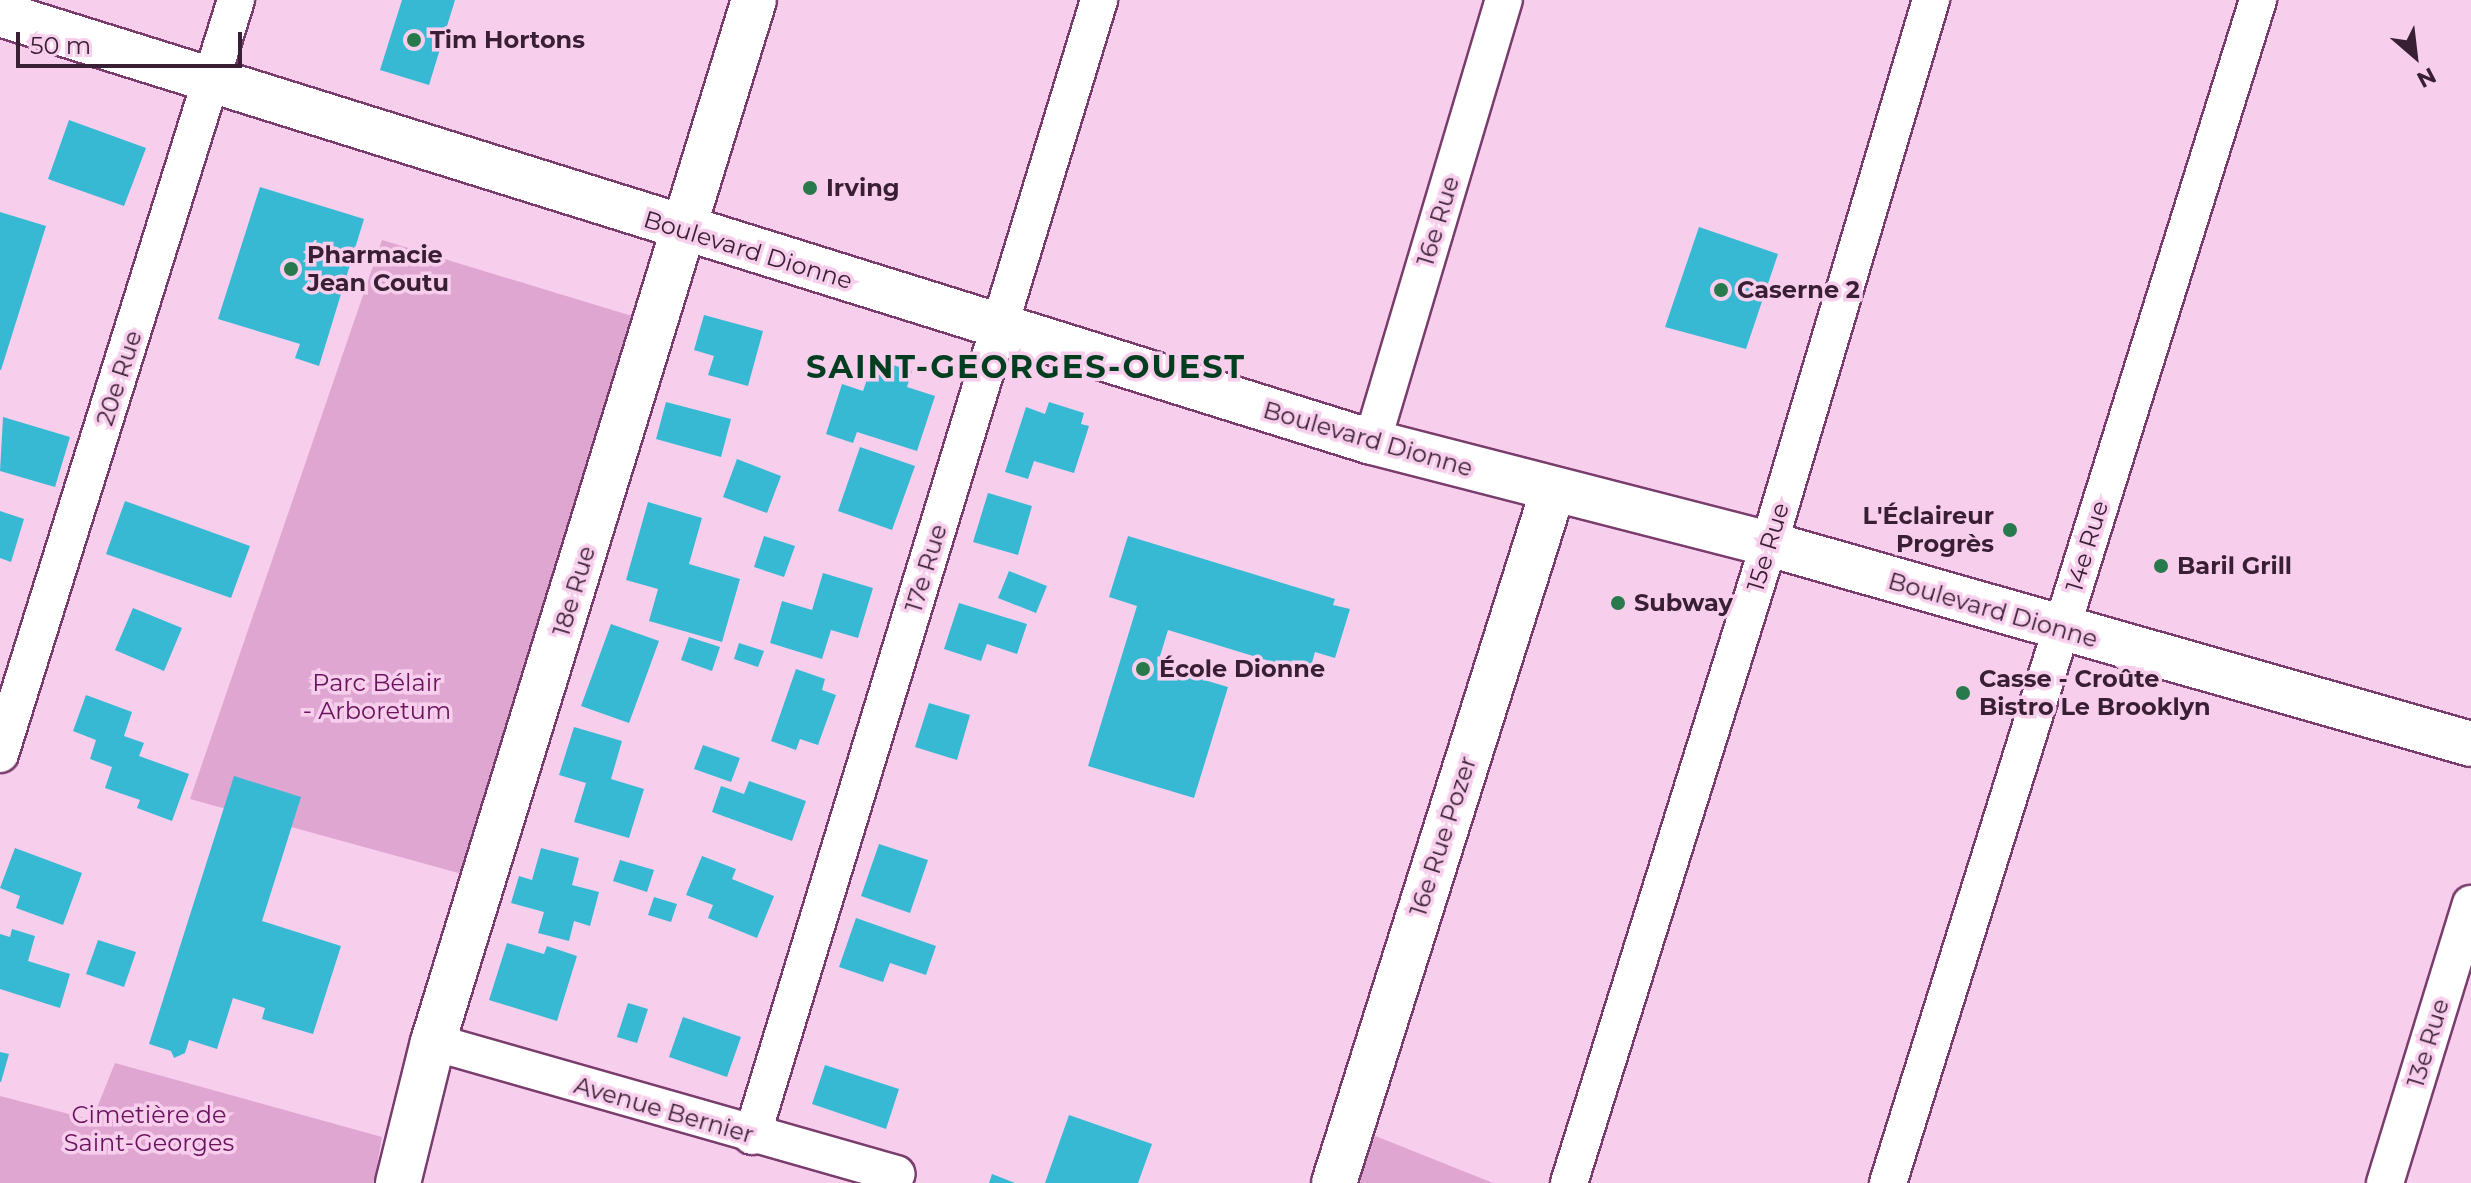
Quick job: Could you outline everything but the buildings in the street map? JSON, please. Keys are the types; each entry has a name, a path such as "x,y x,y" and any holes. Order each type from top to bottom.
{"main road":[{"name":"18e Rue","path":"398,1183 433,1042 686,231 754,0"},
{"name":"Boulevard Dionne","path":"2,12 686,231 1372,442 1769,544 2060,630 2471,744"},
{"name":"16e Rue Pozer","path":"1334,1183 1553,490"}],"street":[{"name":"20e Rue","path":"0,754 236,0"},
{"name":"17e Rue","path":"752,1136 1099,0"},
{"name":"16e Rue","path":"1372,442 1504,0"},
{"name":"15e Rue","path":"1569,1183 1769,544 1931,0"},
{"name":"14e Rue","path":"1888,1183 2258,0"},
{"name":"13e Rue","path":"2385,1183 2471,904"},
{"name":"Avenue Bernier","path":"433,1042 752,1136 897,1174"}],"green space":[{"name":"Parc Bélair - Arboretum","path":"382,240 642,319 473,877 190,799"},
{"name":"Cimetière de Saint-Georges","path":"115,1063 382,1137 374,1183 0,1183 0,1096 92,1120"},
{"path":"1348,1125 1493,1183 1331,1183"}],"place":[{"name":"Tim Hortons","path":"414,40"},
{"name":"Irving","path":"810,188"},
{"name":"Pharmacie Jean Coutu","path":"291,269"},
{"name":"Caserne 2","path":"1721,290"},
{"name":"L'Éclaireur Progrès","path":"2010,530"},
{"name":"Baril Grill","path":"2161,566"},
{"name":"Subway","path":"1618,603"},
{"name":"École Dionne","path":"1143,669"},
{"name":"Casse - Croûte Bistro Le Brooklyn","path":"1963,693"}],"district":[{"name":"SAINT-GEORGES-OUEST","path":"1026,367"}]}
